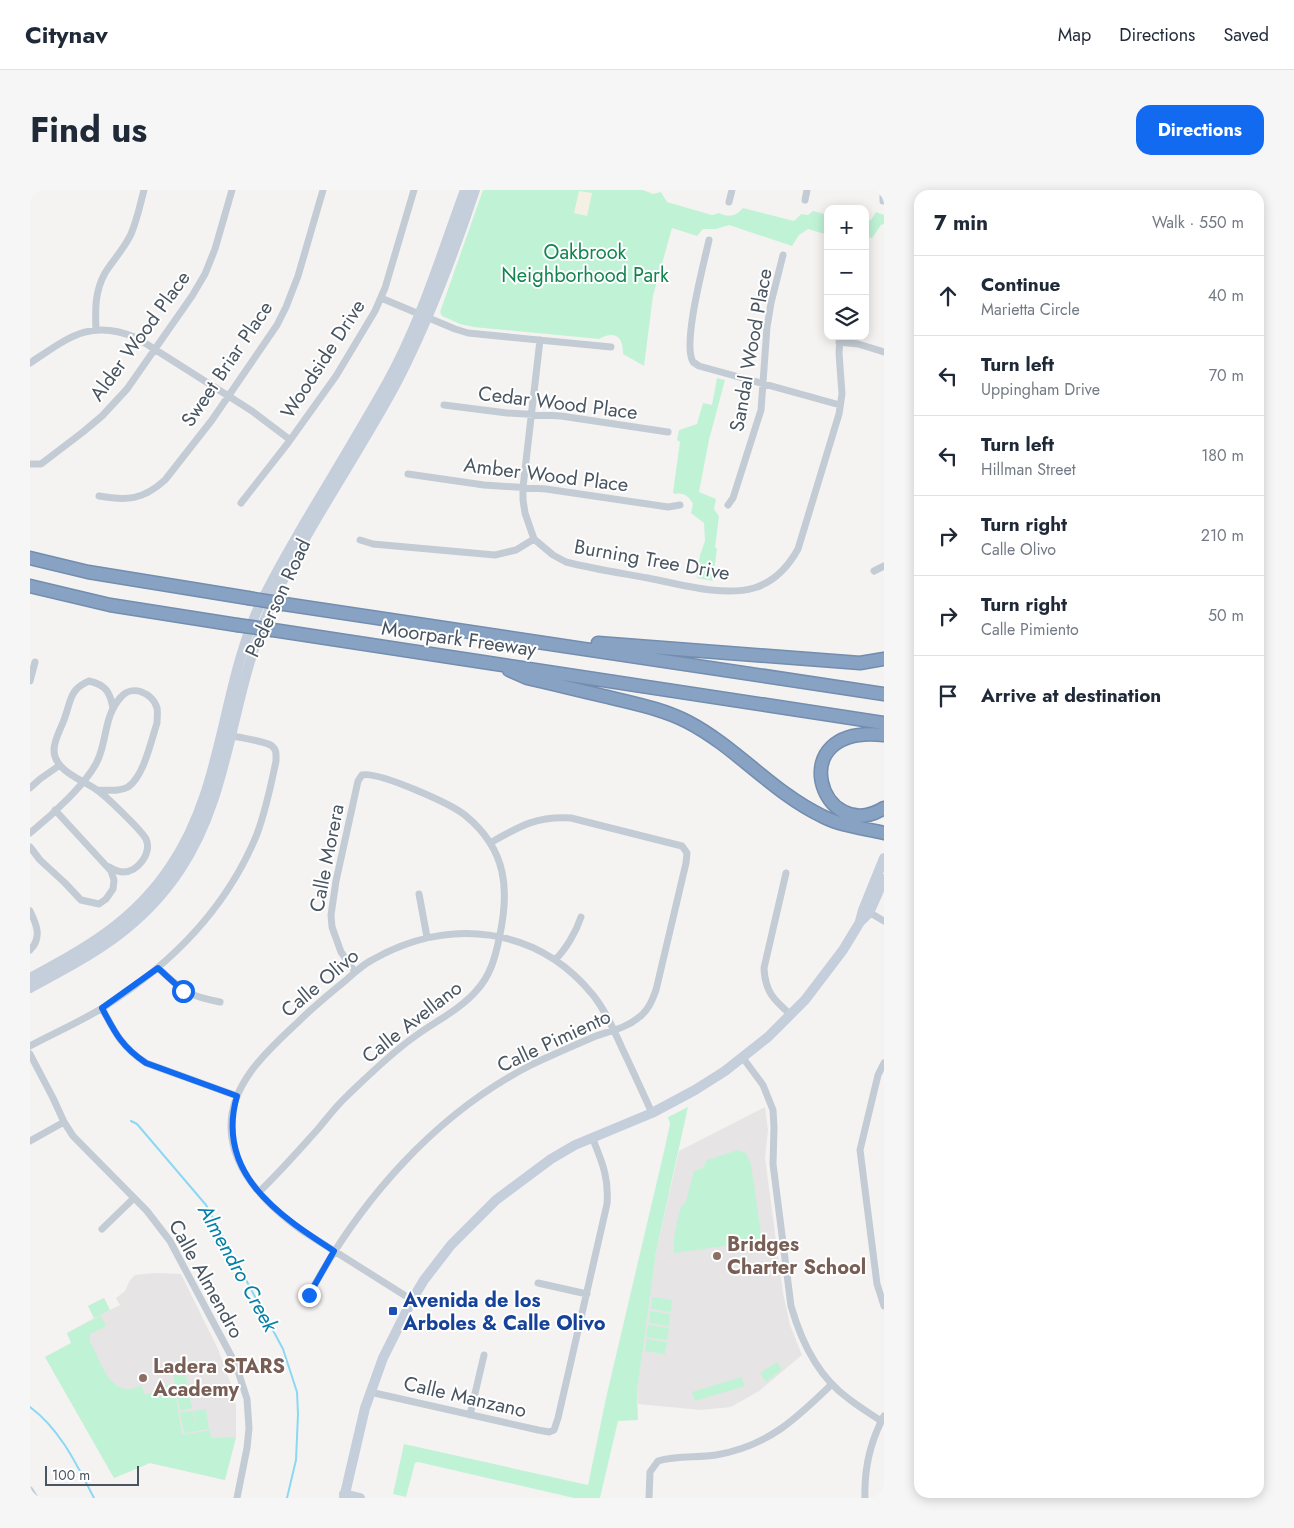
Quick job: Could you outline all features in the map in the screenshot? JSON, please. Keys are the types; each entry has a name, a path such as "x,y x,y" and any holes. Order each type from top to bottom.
{"highway":[{"name":"Moorpark Freeway","path":"30,558 88,572 284,604 884,694"},
{"name":"Moorpark Freeway","path":"30,586 110,605 884,723"},
{"path":"458,630 794,659 860,663 884,659"},
{"path":"493,663 526,678 665,712 688,722 712,736 784,792 820,815 843,824 884,833"},
{"path":"771,677 884,686"},
{"path":"884,735 858,734 840,740 825,756 821,774 822,786 826,796 840,810 850,814 864,815 872,814 884,808"}],"street":[{"path":"96,330 95,305 99,286 105,273 123,249 130,235 144,190"},
{"name":"Alder Wood Place","path":"30,464 41,464 102,416 127,389 192,296 205,274 215,249 232,190"},
{"name":"Sweet Briar Place","path":"99,496 128,500 142,496 156,488 165,480 206,428 227,395 266,343 286,307 298,276 323,190"},
{"name":"Woodside Drive","path":"241,503 336,376 381,298 414,190"},
{"name":"Pederson Road","path":"424,317 465,190"},
{"name":"Pederson Road","path":"30,978 97,941 128,916 164,877 179,854 199,815 250,656 266,616 283,579 396,382 424,317 442,284 475,190"},
{"path":"729,202 732,190"},
{"path":"804,200 807,190"},
{"path":"883,190 883,201"},
{"path":"709,240 696,296 690,358 693,362 699,366 840,405"},
{"name":"Sandal Wood Place","path":"728,505 733,498 761,410 767,326 783,256"},
{"path":"381,298 424,317 468,333 611,348"},
{"path":"30,363 67,338 81,332 112,330 126,333 154,348 227,395 289,439"},
{"path":"360,540 373,544 495,555 516,550 534,539 525,513 523,487 540,340"},
{"name":"Burning Tree Drive","path":"534,539 553,555 566,562 579,565 725,591 744,590 762,585 783,570 798,549 840,405 842,394 840,340"},
{"path":"844,340 884,352"},
{"name":"Cedar Wood Place","path":"444,405 507,414 561,416 668,432"},
{"name":"Amber Wood Place","path":"408,474 484,485 546,489 668,507 680,505"},
{"path":"874,571 884,566"},
{"path":"30,681 35,662"},
{"path":"109,867 123,872 138,867 144,858 147,846 146,838 110,801 60,765 56,759 54,749 71,697 76,689 89,682 103,686 111,697 113,708"},
{"path":"30,832 84,782 100,758 105,729 113,708 125,693 130,691 147,694 157,708 157,723 138,778 127,787 115,791 97,790"},
{"path":"30,1046 102,1008 158,968 214,910 243,862 261,821 276,761 276,752 272,746 265,742 226,734"},
{"name":"Pederson Road","path":"30,988 104,947 134,923 164,891 185,862 205,824 218,788 226,734"},
{"path":"30,788 60,765"},
{"name":"Calle Avellano","path":"259,1192 346,1097 407,1043 470,998 485,981 491,970 500,937 506,899 501,867 490,843 473,822 446,803 382,778 369,774 362,775"},
{"name":"Calle Morera","path":"355,972 338,946 332,928 331,915 334,887 358,781 362,775"},
{"path":"30,847 40,860 65,882 81,900 99,904 106,899 114,885 113,874 109,867 55,810"},
{"name":"Calle Pimiento","path":"309,1295 334,1251 388,1179 409,1155 440,1127 481,1095 524,1069 637,1020 651,1003 656,990 686,863 685,849 679,844 571,818 555,817 521,825 490,843"},
{"path":"866,911 884,858"},
{"path":"786,873 764,973 769,992 791,1015"},
{"path":"360,1498 344,1496 370,1392 389,1345 412,1300 424,1280 451,1245 496,1200 551,1159 592,1137 652,1113 712,1080 768,1037 805,1000 835,961 884,879"},
{"path":"418,894 427,937"},
{"path":"30,911 38,932 36,942 30,950"},
{"path":"866,911 884,921"},
{"path":"555,960 560,956 578,927 581,917"},
{"name":"Calle Olivo","path":"412,1300 294,1225 259,1192 244,1173 236,1155 231,1128 233,1109 237,1096 251,1070 307,1013 370,960 427,937 464,933 500,937 529,946 555,960 578,978 592,994 614,1030 652,1113"},
{"path":"158,968 183,991 199,998 220,1002"},
{"path":"102,1008 122,1043 146,1063 237,1096"},
{"name":"Calle Almendro","path":"30,1054 64,1122 80,1144 134,1198 170,1241 240,1376 248,1405 250,1428 237,1498"},
{"path":"742,1058 763,1085 773,1110 773,1164 791,1306 796,1325 815,1364 832,1384 847,1398 883,1418 868,1455 865,1498"},
{"path":"884,1063 878,1074 860,1150 877,1284 884,1306"},
{"path":"30,1142 64,1122"},
{"path":"538,1283 587,1294 607,1204 608,1188 605,1169 592,1137"},
{"path":"102,1229 134,1198"},
{"name":"Calle Manzano","path":"370,1392 546,1432 552,1431 558,1418 587,1294"},
{"path":"470,1415 484,1355"},
{"path":"649,1498 650,1472 658,1461 720,1454 738,1450 762,1440 783,1428 832,1384"},
{"path":"30,1490 35,1498"}],"shaded area":[{"name":"Bridges Charter School","path":"765,1107 768,1130 765,1158 783,1293 790,1325 802,1355 759,1391 731,1407 701,1410 638,1404 637,1391 642,1348 656,1252 679,1151"},
{"name":"Ladera STARS Academy","path":"155,1273 181,1274 218,1349 232,1387 236,1406 236,1437 225,1480 150,1463 114,1478 45,1357 71,1343 67,1333 94,1318 88,1306 104,1298 110,1310 120,1305 116,1298 125,1291 130,1280 135,1275"}],"green space":[{"name":"Oakbrook Neighborhood Park","path":"483,190 643,190 653,194 661,192 667,202 712,215 719,213 732,215 738,213 743,208 794,221 801,214 808,215 813,211 824,214 824,234 808,229 799,235 792,246 729,225 716,229 703,229 697,236 672,228 653,296 644,366 623,354 623,348 617,336 609,335 599,339 473,327 460,324 442,316 440,312"},
{"path":"876,212 884,215 884,224 881,225 872,238 869,237 869,220"},
{"path":"717,378 725,380 709,440 699,492 716,499 714,509 719,516 713,581 697,578 700,555 705,541 704,523 691,513 693,504 690,499 683,494 674,494 673,492 680,442 677,440 679,430 697,424 703,403 712,405"},
{"path":"688,1107 656,1252 637,1391 638,1420 618,1421 600,1498 574,1498 418,1462 415,1463 406,1497 393,1494 404,1444 588,1485 606,1398 670,1124 668,1117"},
{"path":"738,1150 746,1153 751,1164 762,1241 674,1253 677,1222 681,1207 686,1201 694,1171 703,1168 707,1160"},
{"path":"652,1297 672,1300 671,1312 651,1309"},
{"path":"104,1298 110,1310 94,1318 88,1306"},
{"path":"650,1311 670,1314 669,1326 649,1323"},
{"path":"101,1316 106,1326 90,1334 90,1341 108,1377 115,1384 122,1388 131,1389 141,1385 145,1395 156,1391 155,1387 172,1384 173,1396 176,1396 182,1435 210,1430 211,1438 236,1437 225,1480 150,1463 114,1478 45,1357 71,1343 67,1333"},
{"path":"648,1325 669,1328 667,1340 646,1337"},
{"path":"647,1339 667,1342 665,1354 645,1351"},
{"path":"777,1362 782,1369 766,1382 760,1373"},
{"path":"184,1367 188,1387 176,1389 172,1370"},
{"path":"741,1377 745,1386 695,1401 692,1392"},
{"path":"188,1388 192,1408 180,1411 176,1391"},
{"path":"206,1409 209,1429 184,1433 180,1413 193,1411 196,1430 194,1411"}],"sand":[{"path":"579,191 592,193 587,216 574,213"}],"waterway":[{"name":"Almendro Creek","path":"131,1121 137,1124 206,1205 283,1349 297,1392 298,1414 296,1460 287,1498"},
{"path":"30,1407 41,1416 67,1448 94,1498"}],"place":[{"name":"Bridges Charter School","path":"717,1256"},
{"name":"Avenida de los Arboles & Calle Olivo","path":"393,1311"},
{"name":"Ladera STARS Academy","path":"143,1378"}],"route":[{"path":"183,991 158,968 102,1008 122,1043 146,1063 237,1096 233,1109 231,1128 236,1155 244,1173 259,1192 294,1225 334,1251 309,1295"}]}
